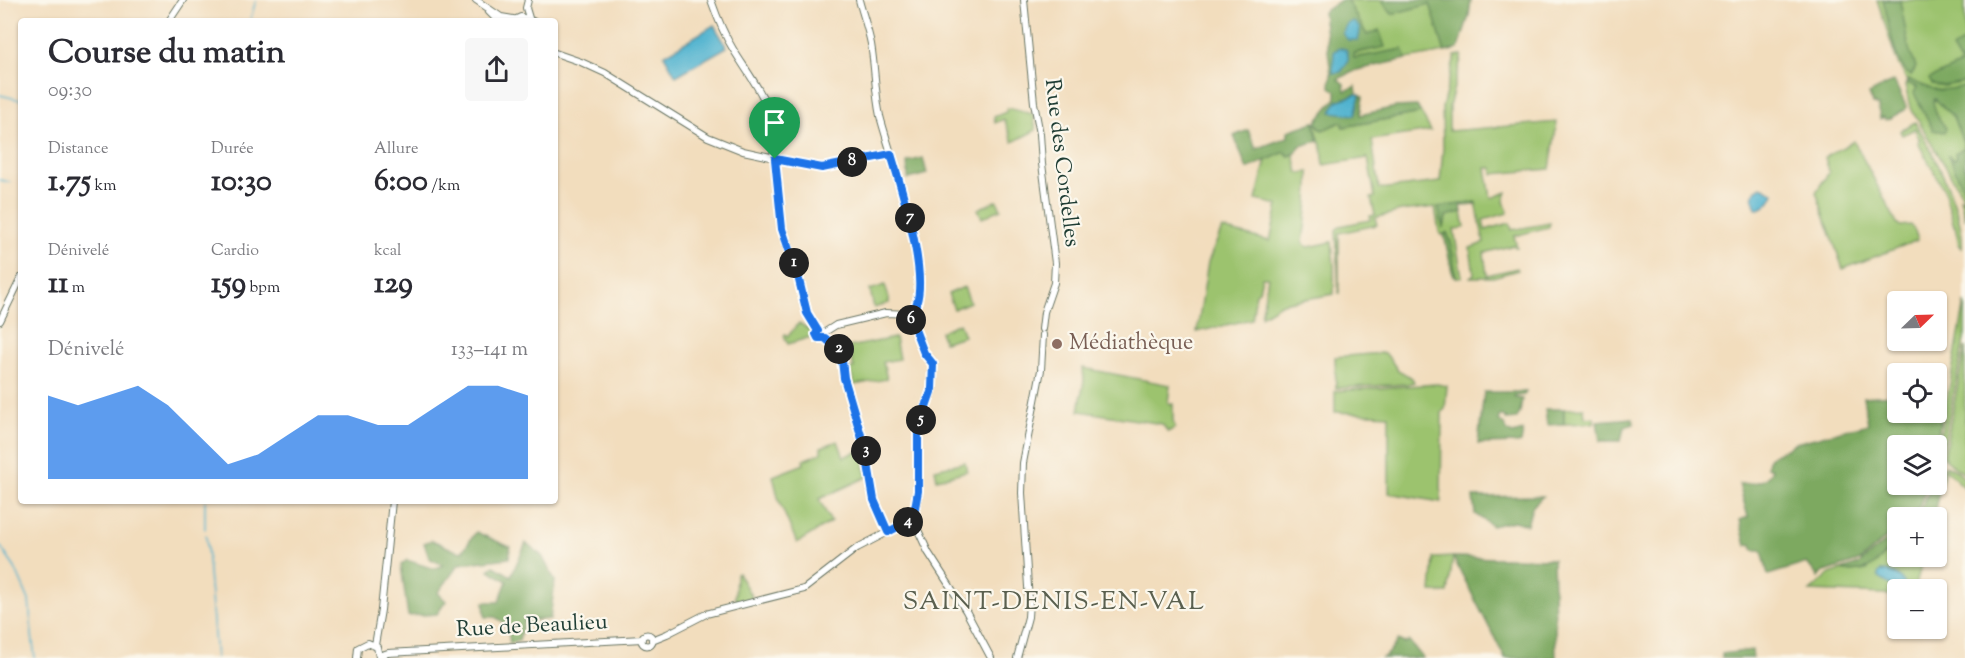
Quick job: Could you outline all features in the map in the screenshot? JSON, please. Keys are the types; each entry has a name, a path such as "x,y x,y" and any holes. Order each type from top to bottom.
{"street":[{"path":"172,18 183,0"},
{"path":"478,2 501,17 522,17 527,0"},
{"path":"711,0 731,46 769,111 782,229 798,276 807,313 841,352 844,378 866,452 874,500 888,532 913,519"},
{"path":"823,333 841,323 886,313 909,314 915,310 919,295 915,243 878,105 870,42 859,0"},
{"name":"Rue des Cordelles","path":"1017,658 1028,617 1029,602 1022,493 1023,463 1041,369 1044,312 1054,283 1055,263 1040,134 1034,103 1024,0"},
{"path":"478,2 495,18"},
{"path":"558,53 621,82 714,140 743,151 822,168 891,154"},
{"path":"0,321 18,284"},
{"path":"909,314 924,353 933,364 932,389 918,430 918,491 913,519 928,552 966,611 991,658"},
{"path":"348,658 356,656 361,645 376,650 392,504"},
{"name":"Rue de Beaulieu","path":"376,650 388,653 642,639 643,644 647,646 652,643 652,639 667,634 702,615 804,589 857,548 888,532"}],"green space":[{"path":"1341,0 1347,0 1367,35 1379,30 1385,47 1354,53 1354,58 1403,49 1407,59 1357,70 1338,79 1344,84 1345,91 1356,86 1357,94 1337,101 1355,115 1360,95 1363,97 1360,115 1396,107 1417,106 1421,113 1343,127 1343,122 1337,123 1322,130 1316,122 1336,98 1336,91 1330,87 1331,74 1323,12"},
{"path":"1347,0 1381,0 1392,14 1430,3 1445,52 1407,59 1403,49 1354,58 1353,54 1384,47 1367,35"},
{"path":"1381,0 1471,0 1469,16 1458,49 1445,52 1430,4 1392,14"},
{"path":"1877,0 1965,0 1965,219 1960,198 1964,200 1963,196 1910,107 1905,85 1907,83 1897,61"},
{"path":"1883,0 1900,0 1909,49 1916,67 1911,76 1900,62 1896,52"},
{"path":"1965,40 1965,60 1960,62 1952,49"},
{"path":"1462,55 1449,107 1449,131 1557,122 1550,169 1493,174 1492,168 1486,168 1491,198 1507,192 1504,201 1508,213 1483,220 1485,230 1510,223 1512,230 1550,223 1549,227 1514,236 1517,247 1514,245 1484,253 1487,275 1517,268 1518,270 1493,277 1470,277 1474,274 1470,248 1484,243 1476,202 1438,207 1445,225 1446,216 1462,212 1465,227 1454,230 1462,277 1456,277 1451,243 1447,233 1441,235 1439,232 1435,207 1401,211 1375,218 1377,225 1339,233 1339,294 1336,230 1340,226 1370,220 1370,216 1375,215 1371,198 1375,197 1368,158 1324,165 1314,122 1322,130 1337,123 1343,122 1343,127 1421,113 1431,131 1372,140 1379,189 1440,182 1443,148 1442,108 1455,56"},
{"path":"1965,62 1965,82 1944,86 1932,84 1929,79"},
{"path":"1909,80 1936,89 1965,86 1965,147 1953,117 1935,99 1933,102 1937,116 1946,128 1944,132 1933,130 1914,93 1917,87 1906,83"},
{"path":"1894,81 1906,106 1905,110 1886,120 1884,117 1880,119 1878,106 1873,104 1869,94"},
{"path":"1007,108 1033,114 1036,130 1013,142 1004,119 995,123 994,117 1006,112"},
{"path":"1314,122 1318,141 1300,146 1296,153 1289,156 1285,152 1247,169 1234,136 1248,130 1256,149 1288,137 1288,131"},
{"path":"1915,122 1939,166 1953,201 1962,234 1962,248 1959,245 1944,190 1918,143 1920,141 1915,129 1902,135 1900,131"},
{"path":"1854,141 1897,223 1900,226 1911,225 1918,240 1843,269 1816,192 1829,172 1825,157"},
{"path":"1965,147 1965,192 1948,155 1953,160 1956,158 1955,153"},
{"path":"1285,152 1289,156 1294,154 1298,173 1309,172 1303,242 1309,247 1332,242 1334,294 1282,303 1261,316 1268,277 1262,277 1259,291 1256,293 1252,319 1197,332 1208,262 1222,229 1270,241 1278,205 1256,200 1266,160"},
{"path":"923,158 927,174 908,179 907,162"},
{"path":"995,201 1001,209 982,218 978,209"},
{"path":"1476,202 1476,205 1461,206 1462,212 1446,216 1443,228 1438,207"},
{"path":"1447,232 1456,277 1453,276 1444,235"},
{"path":"885,285 889,303 874,308 870,290"},
{"path":"964,287 970,302 954,309 948,294"},
{"path":"1965,302 1965,335 1945,435 1940,435 1943,423 1947,423 1947,400"},
{"path":"799,323 810,330 811,337 788,344 785,334 788,336"},
{"path":"959,323 964,336 944,342 940,332"},
{"path":"895,338 899,359 883,362 887,379 854,385 850,369 854,368 849,347"},
{"path":"1965,347 1965,474 1947,462 1947,440"},
{"path":"1386,354 1398,370 1412,378 1414,382 1336,388 1335,357"},
{"path":"1083,368 1170,385 1168,403 1173,404 1175,428 1168,432 1162,424 1079,411 1084,380"},
{"path":"1437,384 1447,386 1445,409 1442,412 1441,502 1389,493 1389,415 1335,412 1335,391"},
{"path":"1484,392 1526,392 1524,395 1514,396 1522,399 1520,413 1516,419 1507,420 1504,416 1499,416 1499,420 1508,432 1513,434 1523,431 1521,443 1478,444"},
{"path":"1887,395 1887,423 1940,423 1938,435 1887,435 1887,495 1924,495 1919,507 1887,507 1887,537 1861,560 1822,573 1818,577 1807,563 1768,575 1762,550 1753,550 1751,544 1746,546 1740,520 1748,517 1739,484 1759,482 1767,478 1772,469 1767,467 1770,458 1792,444 1868,424 1863,397"},
{"path":"1584,408 1585,418 1594,417 1594,423 1564,424 1564,409"},
{"path":"1545,409 1564,409 1564,424 1547,425"},
{"path":"1633,418 1634,424 1624,427 1621,441 1600,441 1597,421"},
{"path":"838,441 844,457 862,449 867,477 819,499 831,522 797,543 779,501 773,476 804,464 803,460 821,453 821,447"},
{"path":"965,462 967,471 937,479 935,469"},
{"path":"1947,466 1957,471 1965,479 1965,488 1947,471"},
{"path":"1927,495 1938,495 1935,507 1921,507"},
{"path":"1543,496 1532,507 1527,525 1514,521 1492,526 1475,514 1473,497"},
{"path":"476,532 510,547 509,558 459,564 438,593 446,601 437,614 408,616 401,565 407,560 434,569 443,565 429,558 424,543 432,540 462,552"},
{"path":"1887,540 1887,552 1874,565 1857,571 1841,570 1859,564"},
{"path":"526,543 542,556 555,581 550,619 524,621 519,640 510,644 507,625 495,617 485,617 484,602 499,602 507,581 489,570 494,566 511,576"},
{"path":"1887,553 1887,567 1920,567 1918,579 1887,579 1887,595 1810,591 1830,574 1841,570 1851,572 1867,570"},
{"path":"1453,557 1448,593 1431,592 1434,558"},
{"path":"1453,557 1553,559 1556,658 1505,658"},
{"path":"738,573 752,597 751,600 739,603 735,598 736,574"},
{"path":"1398,640 1404,643 1409,641 1423,658 1382,658 1389,653"},
{"path":"1752,650 1753,658 1722,658 1722,654"}],"water":[{"path":"1353,21 1359,28 1359,37 1358,40 1348,40 1342,33 1347,24"},
{"path":"714,25 727,47 676,76 664,55"},
{"path":"1340,48 1346,49 1348,61 1341,72 1333,73 1334,51"},
{"path":"1360,95 1355,115 1331,112 1337,101"},
{"path":"1759,187 1764,187 1774,193 1767,204 1757,209 1754,197"},
{"path":"1881,571 1890,572 1900,579 1887,579 1887,583 1878,577"}],"waterway":[{"path":"251,18 256,0"},
{"path":"0,95 18,99"},
{"path":"0,180 10,182"},
{"path":"205,504 205,529"},
{"path":"206,535 216,658"},
{"path":"0,546 15,568 29,600 35,658"}],"place":[{"name":"Médiathèque","path":"1057,344"}],"district":[{"name":"SAINT-DENIS-EN-VAL","path":"1054,602"}],"route":[{"path":"891,154 915,243 919,295 915,310 909,314 924,353 933,364 932,389 917,437 918,491 913,519 888,532 874,500 866,452 844,378 841,352 825,338 818,338 816,334 818,331 808,317 798,276 782,229 775,159 827,168 891,154"}]}
